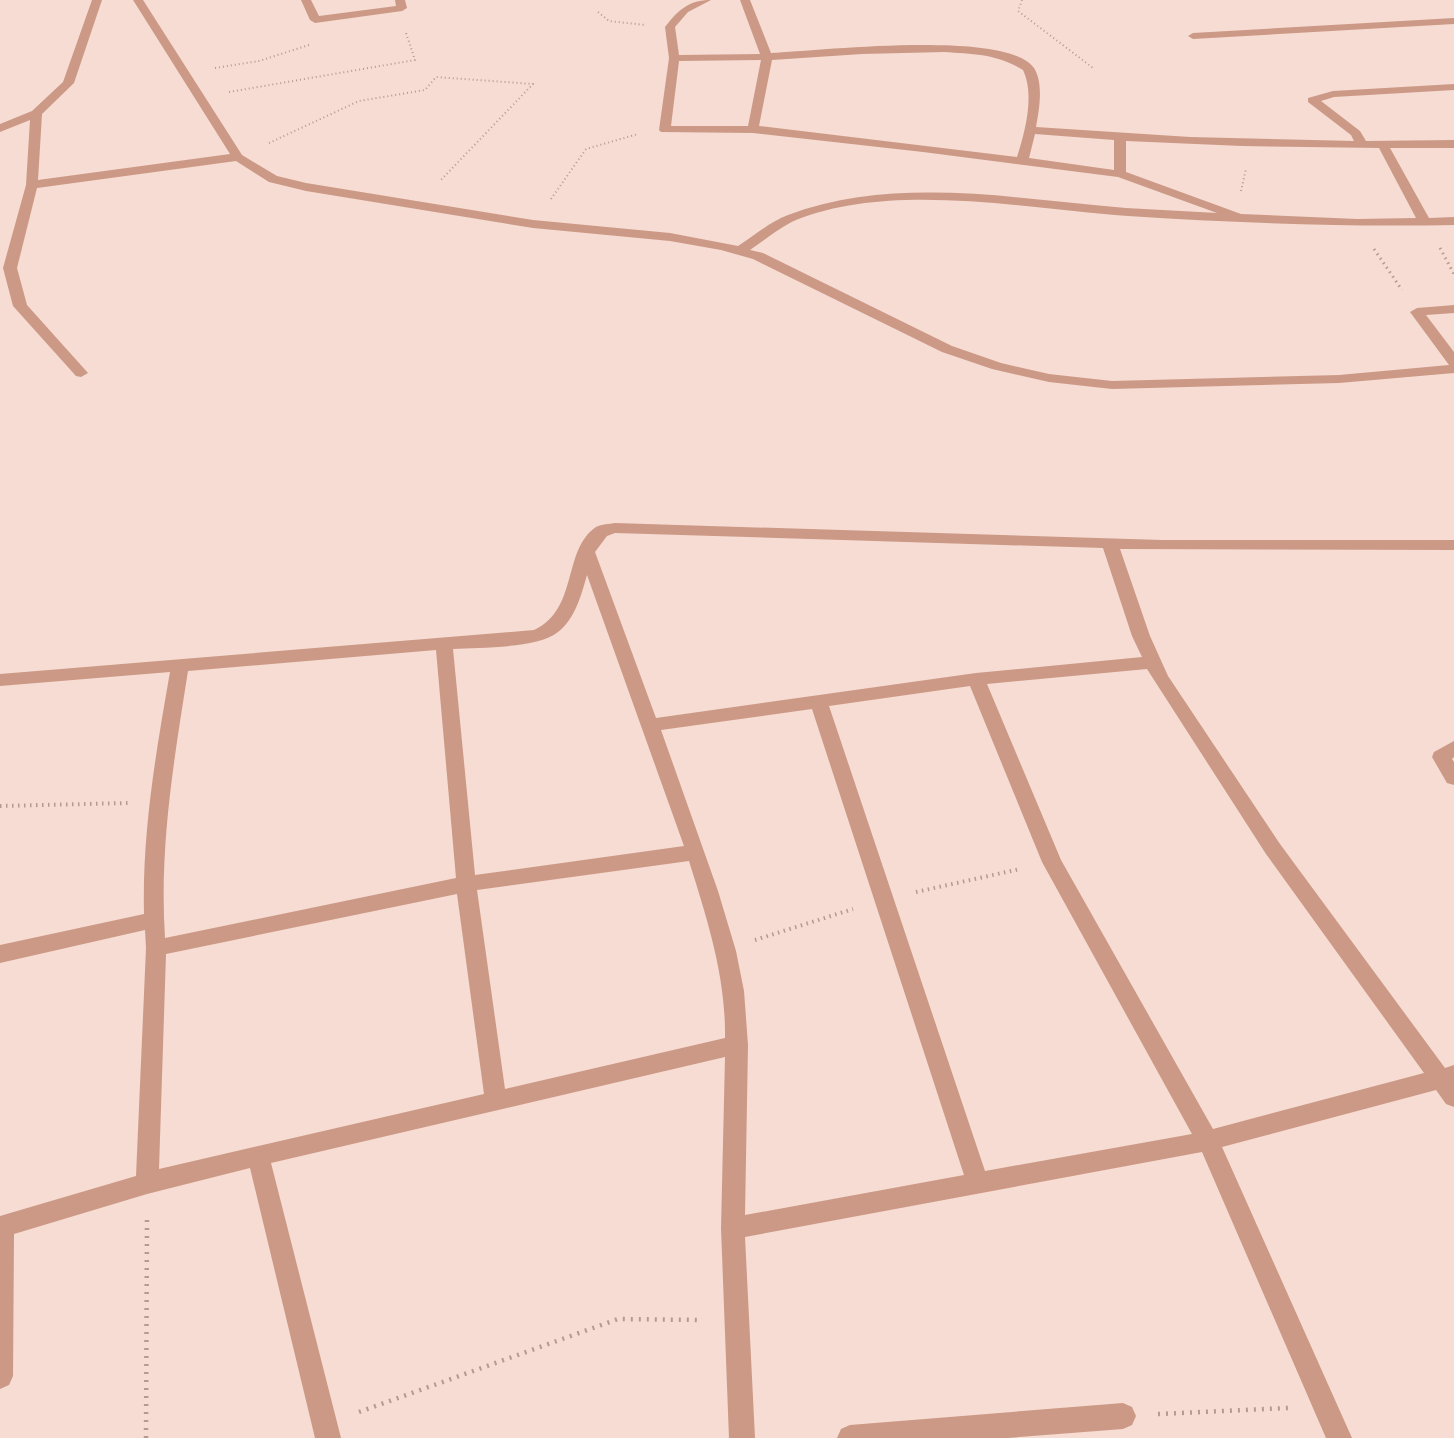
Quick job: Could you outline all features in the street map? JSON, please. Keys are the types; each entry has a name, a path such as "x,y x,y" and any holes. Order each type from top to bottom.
{"street":[{"path":"138,0 238,157 273,179 306,187 533,224 670,237 722,246 758,256 946,349 997,366 1049,378 1112,385 1339,380 1454,369"},
{"path":"306,0 315,20 401,4"},
{"path":"706,0 684,10 670,27 674,58 665,130 753,129 923,148 1120,174 1236,215"},
{"path":"745,0 767,57 753,129"},
{"path":"0,128 36,113 68,83 101,1"},
{"path":"1193,36 1449,21 1454,36"},
{"path":"674,58 767,57 886,50 982,50 1011,57 1028,69 1033,78 1031,130 1022,162"},
{"path":"1362,144 1356,133 1312,100 1345,93 1454,87"},
{"path":"36,113 32,185 10,268 20,306 81,373"},
{"path":"1031,130 1120,138 1251,143 1454,144"},
{"path":"1120,138 1120,174"},
{"path":"1383,145 1425,222"},
{"path":"32,185 238,157"},
{"path":"740,251 790,219 849,201 926,197 983,198 1127,212 1236,215 1357,223 1454,221"},
{"path":"1416,312 1454,309"},
{"path":"1416,312 1454,362"},
{"path":"0,680 537,636 552,628 562,617 572,597 587,553 602,531 615,528 1110,544 1454,545"},
{"path":"733,1228 1208,1141 1450,1084 1273,849 1160,678 1141,636 1110,544"},
{"path":"587,553 696,852 726,950 734,986 737,1045 733,1228 735,1321 742,1438"},
{"path":"444,642 466,884 496,1100"},
{"path":"650,725 976,679 1153,662"},
{"path":"147,1183 156,948 153,921 157,802 180,665"},
{"path":"976,679 1052,862 1208,1141 1339,1438"},
{"path":"818,700 978,1183"},
{"path":"1454,748 1441,757 1454,778"},
{"path":"156,948 466,884 696,852"},
{"path":"0,954 153,921"},
{"path":"0,1376 1,1227 147,1183 737,1045"},
{"path":"258,1156 327,1431"},
{"path":"850,1438 1123,1416"}],"path":[{"path":"1022,0 1018,11 1092,68"},
{"path":"198,97 415,60 404,26 401,4"},
{"path":"598,12 609,21 670,27"},
{"path":"183,73 259,61 323,41 315,20"},
{"path":"238,157 359,101 425,90 436,77 533,84 417,205"},
{"path":"533,224 586,149 665,130"},
{"path":"1236,215 1251,143"},
{"path":"1357,223 1416,312"},
{"path":"0,806 157,802"},
{"path":"726,950 883,899 1052,862"},
{"path":"146,1438 147,1183"},
{"path":"327,1431 618,1319 735,1321"},
{"path":"1123,1416 1324,1406"}]}
